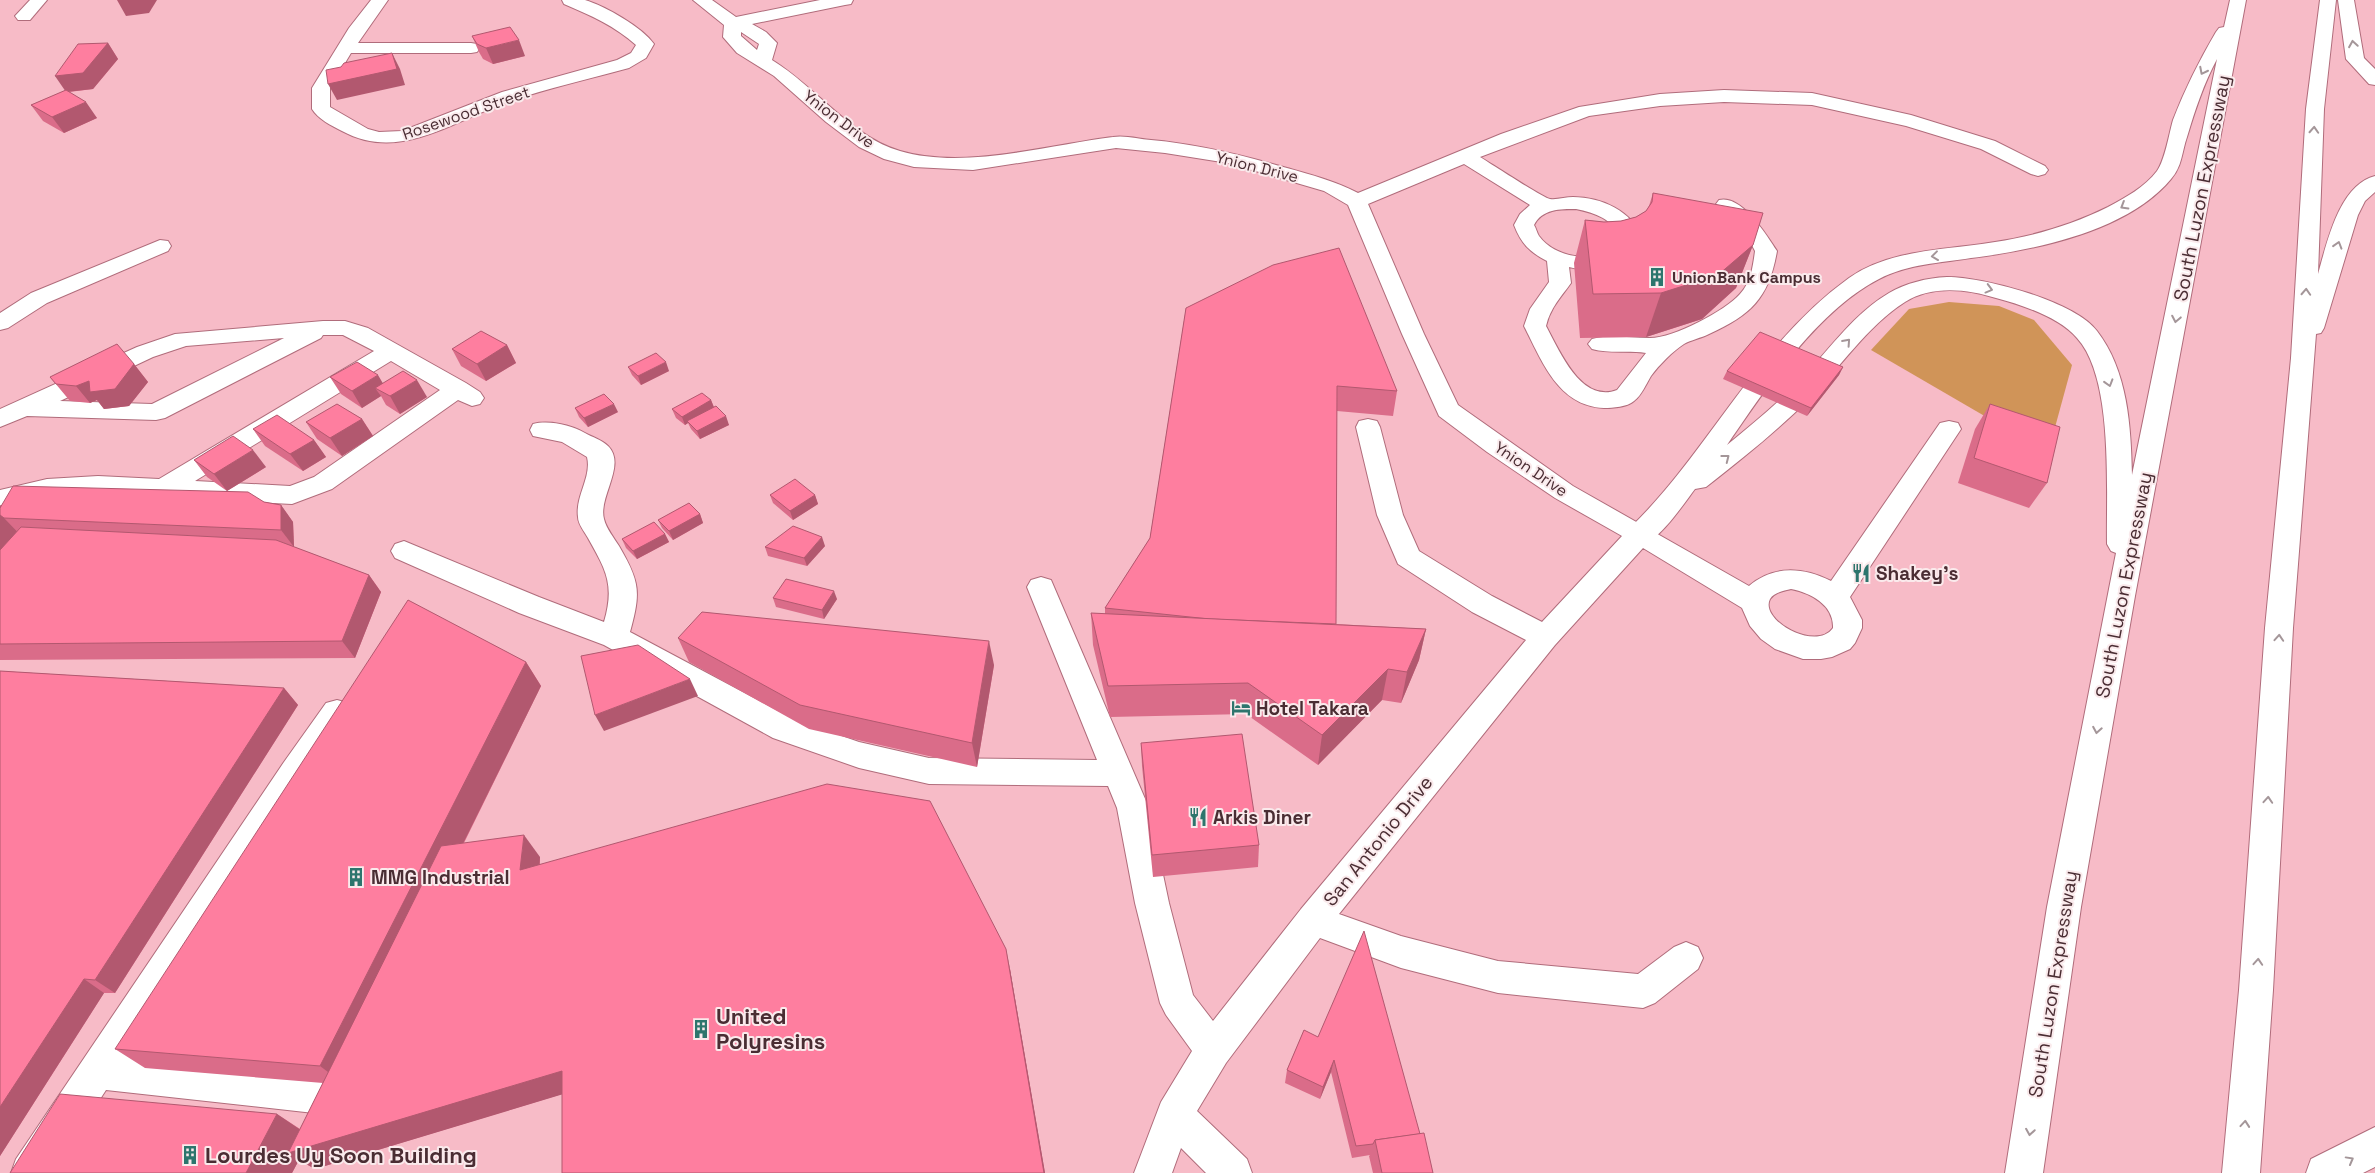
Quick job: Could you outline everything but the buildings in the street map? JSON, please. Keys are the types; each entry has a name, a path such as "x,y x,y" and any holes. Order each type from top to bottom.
{"main road":[{"path":"24,16 39,0"},
{"name":"Rosewood Street","path":"380,0 345,48 321,88 320,109 344,126 375,137 388,138 415,133 493,100 624,64 640,55 645,44 632,32 604,14 570,0"},
{"path":"701,0 733,22 762,36 768,44 763,61"},
{"path":"733,22 845,0"},
{"path":"2241,1173 2256,990 2279,628 2303,358 2315,109 2328,0"},
{"path":"2346,0 2355,58 2375,80"},
{"path":"1674,499 1765,372 1818,316 1859,282 1878,270 1928,256 1973,252 2059,234 2114,212 2147,192 2166,174 2174,143 2202,72 2237,7"},
{"name":"South Luzon Expressway","path":"2024,1173 2064,907 2121,596 2237,7"},
{"name":"Ynion Drive","path":"733,22 732,37 737,43 780,72 833,118 866,143 891,155 914,161 973,164 1116,142 1165,146 1230,158 1293,175 1331,187 1357,201 1386,266 1412,334 1448,410 1496,446 1564,492 1640,534 1754,602"},
{"path":"345,48 471,48"},
{"path":"1357,201 1508,138 1586,111 1660,100 1724,96 1812,99 1911,121 1988,145 2038,170"},
{"path":"1465,156 1546,206"},
{"path":"2303,358 2323,301 2338,243 2356,199 2375,182"},
{"path":"1623,222 1630,234 1630,245 1627,250 1615,258 1588,263 1557,258 1535,246 1524,225 1529,216 1546,206 1566,203 1588,205 1608,212 1623,222 1651,227"},
{"path":"1600,344 1627,343 1651,346 1675,340 1728,317 1750,297 1762,274 1766,252 1755,233 1726,204"},
{"path":"1735,242 1764,247"},
{"path":"0,323 40,298 160,246"},
{"path":"1557,258 1560,283 1537,316 1535,326 1568,384 1577,392 1591,398 1604,400 1620,399 1628,393 1646,366 1675,340"},
{"path":"1674,499 1760,432 1803,392 1858,330 1896,298 1915,289 1938,283 1977,286 2008,294 2053,313 2087,333 2096,349 2109,380 2115,406 2121,596"},
{"path":"24,408 156,412 323,328"},
{"path":"0,419 145,352 183,339 323,328 345,328 360,333 465,393 323,482 302,492 282,495 98,485 47,488 0,499"},
{"path":"164,488 391,351"},
{"path":"1368,427 1390,515 1408,557 1482,604 1545,637"},
{"path":"1834,598 1948,429"},
{"path":"542,430 569,435 599,452 602,466 590,506 591,520 620,571 624,602 614,637"},
{"name":"San Antonio Drive","path":"1153,1173 1174,1116 1212,1050 1313,920 1545,637 1674,499"},
{"path":"404,551 529,605 614,637 784,729 859,755 930,771 1118,774"},
{"path":"1791,579 1814,585 1834,598 1844,608 1848,619 1848,630 1842,639 1833,646 1819,649 1804,648 1774,635 1763,625 1756,614 1754,602 1757,593 1765,585 1777,581 1791,579"},
{"path":"1041,587 1133,808 1152,904 1178,1003 1212,1050"},
{"path":"30,1173 295,771 355,686"},
{"path":"1313,920 1401,952 1498,977 1643,991 1686,958"},
{"path":"97,1071 314,1095"},
{"path":"1174,1116 1233,1173"},
{"path":"2324,1173 2375,1146"}],"shaded area":[{"path":"1949,302 1999,306 2034,320 2072,365 2048,453 1871,350 1909,309"}],"place":[{"name":"UnionBank Campus","path":"1657,277"},
{"name":"Shakey's","path":"1861,573"},
{"name":"Hotel Takara","path":"1241,708"},
{"name":"Arkis Diner","path":"1198,817"},
{"name":"MMG Industrial","path":"356,877"},
{"name":"United Polyresins","path":"701,1029"},
{"name":"Lourdes Uy Soon Building","path":"190,1155"}]}
